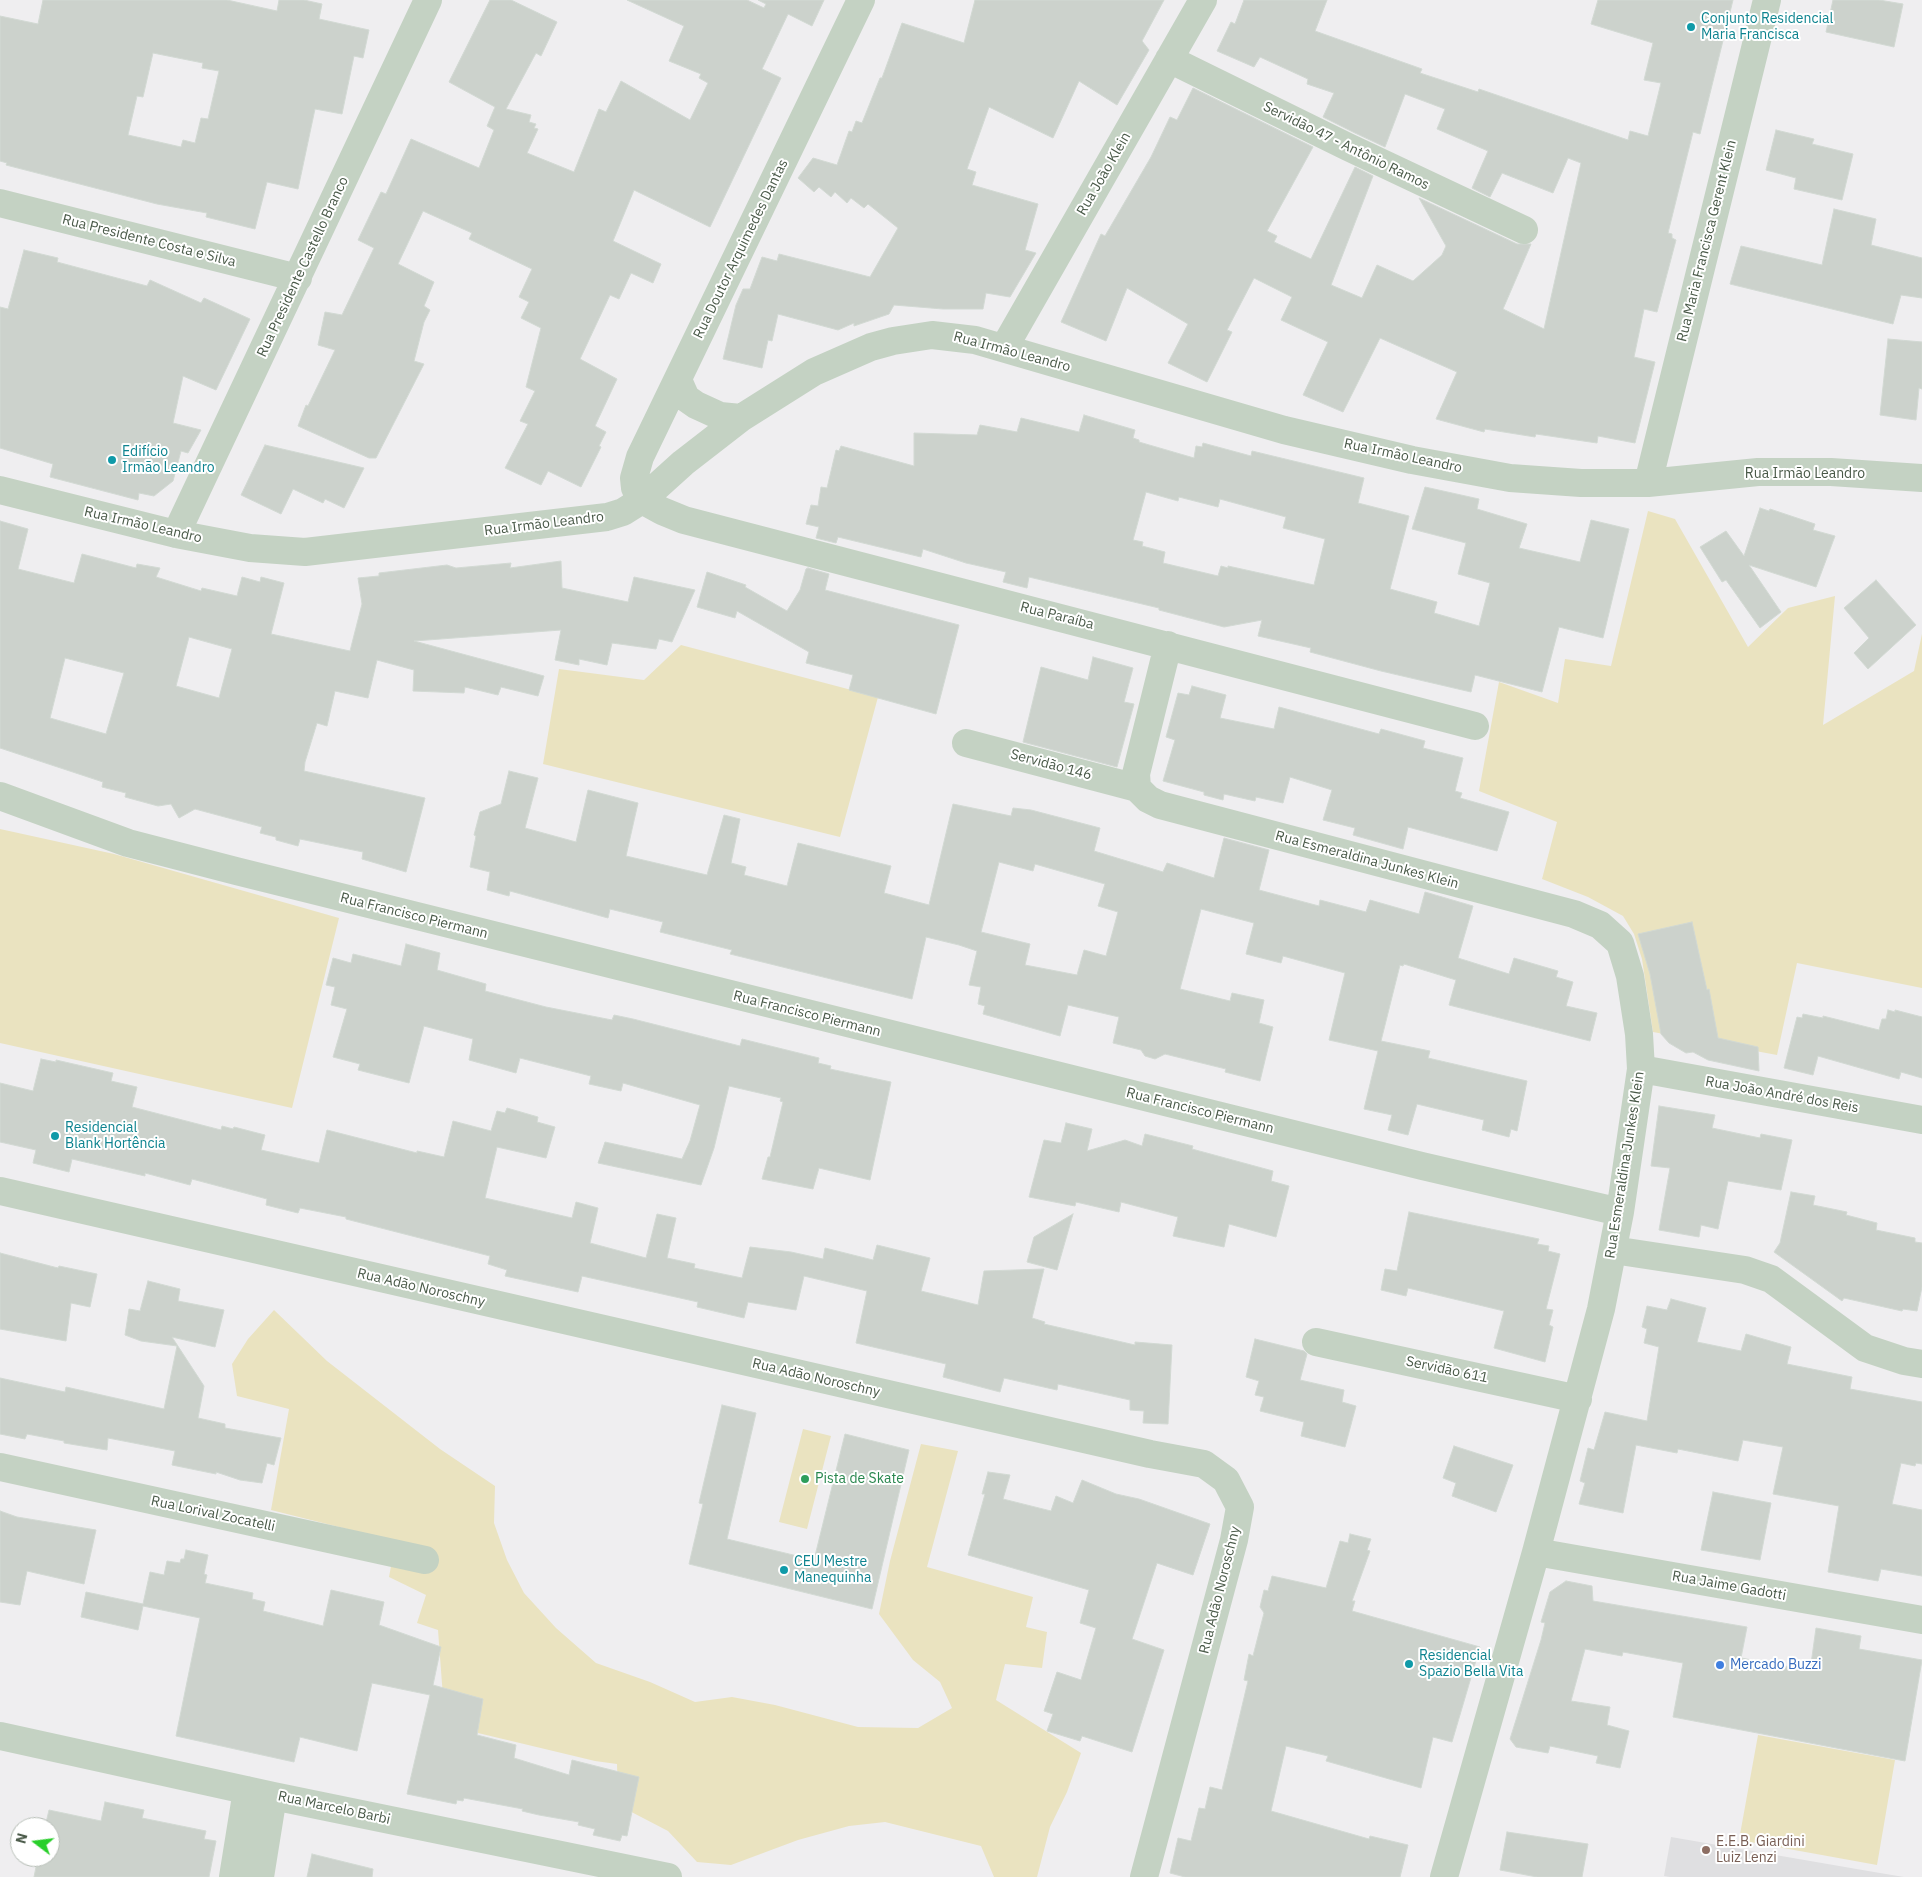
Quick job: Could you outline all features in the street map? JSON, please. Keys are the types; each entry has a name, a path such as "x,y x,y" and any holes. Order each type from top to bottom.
{"street":[{"name":"Rua Presidente Castello Branco","path":"176,534 298,278 427,0"},
{"name":"Rua Doutor Arquimedes Dantas","path":"642,500 635,488 636,468 862,0"},
{"name":"Rua João Klein","path":"1004,348 1202,0"},
{"name":"Rua Maria Francisca Gerent Klein","path":"1648,483 1767,0"},
{"name":"Servidão 47 - Antônio Ramos","path":"1169,60 1524,230"},
{"name":"Rua Presidente Costa e Silva","path":"0,203 298,278"},
{"name":"Rua Irmão Leandro","path":"0,490 176,534 250,548 306,552 607,517 623,512 642,500 683,463 741,418 814,372 864,350 893,341 932,335 953,336 1004,348 1284,430 1412,460 1510,478 1581,483 1648,483 1758,472 1831,472 1922,478"},
{"path":"678,380 686,398 696,405 720,416 741,418"},
{"name":"Rua Paraíba","path":"642,500 662,511 692,522 1475,726"},
{"path":"1137,788 1136,774 1139,756 1168,645"},
{"name":"Servidão 146","path":"966,743 1137,788"},
{"name":"Rua Esmeraldina Junkes Klein","path":"1137,788 1148,799 1160,805 1564,911 1600,925 1620,943 1634,1001 1641,1069 1613,1250 1578,1399 1444,1877"},
{"name":"Rua Francisco Piermann","path":"0,796 128,843 236,872 1383,1156 1620,1212"},
{"name":"Rua João André dos Reis","path":"1641,1069 1922,1120"},
{"name":"Rua Adão Noroschny","path":"0,1191 1140,1452 1204,1464 1226,1480 1240,1506 1234,1540 1144,1877"},
{"path":"1613,1250 1745,1270 1771,1279 1865,1348 1904,1361 1922,1364"},
{"name":"Servidão 611","path":"1316,1342 1578,1399"},
{"name":"Rua Lorival Zocatelli","path":"0,1467 426,1560"},
{"name":"Rua Jaime Gadotti","path":"1536,1552 1922,1620"},
{"name":"Rua Marcelo Barbi","path":"0,1736 273,1796 668,1877"},
{"path":"233,1877 247,1790"},
{"path":"260,1877 273,1796"}],"shaded area":[{"path":"1648,511 1675,519 1748,647 1788,608 1835,596 1823,725 1914,671 1922,634 1922,988 1797,963 1777,1055 1653,1032 1642,959 1634,934 1623,916 1588,897 1542,879 1557,822 1479,791 1499,682 1558,703 1565,659 1611,666"},
{"path":"681,645 878,697 840,837 543,764 559,669 644,680"},
{"path":"0,829 114,854 339,918 292,1108 0,1043"},
{"path":"274,1310 327,1361 440,1449 495,1486 494,1523 507,1560 524,1593 556,1628 596,1663 650,1682 695,1702 732,1697 775,1705 858,1727 918,1728 952,1708 940,1682 913,1660 879,1614 890,1561 921,1444 958,1451 927,1567 1033,1597 1026,1627 1047,1632 1042,1668 1005,1664 996,1700 1081,1753 1067,1792 1050,1827 1037,1877 994,1877 981,1846 885,1822 849,1826 798,1840 731,1865 697,1862 668,1831 618,1805 617,1764 595,1761 478,1733 472,1703 443,1697 438,1630 417,1623 426,1595 389,1577 395,1545 379,1537 271,1510 289,1409 237,1396 232,1364 248,1339"},
{"name":"Pista de Skate","path":"803,1429 831,1436 807,1529 779,1522"},
{"path":"1758,1735 1895,1760 1877,1865 1739,1840"},
{"name":"E.E.B. Giardini Luiz Lenzi","path":"1671,1837 1904,1877 1664,1876"}],"building":[{"path":"43,0 227,0 277,11 279,0 304,0 322,4 319,19 369,30 363,58 354,56 342,114 315,109 298,189 267,182 255,229 206,217 207,213 157,204 6,165 7,163 0,161 0,16 38,24","holes":["153,53 203,63 202,68 219,71 208,119 201,118 195,143 183,140 181,147 128,135 137,96 143,97"]},
{"path":"490,0 511,0 557,22 541,56 536,53 506,109 531,115 529,122 536,124 534,128 538,129 527,153 574,172 599,109 606,112 621,81 690,120 708,83 699,78 701,74 669,61 684,26 627,0 747,0 764,8 766,4 758,0 824,0 812,26 788,14 762,69 781,78 710,227 634,190 613,241 661,264 653,283 631,273 619,299 610,295 580,359 617,379 595,426 606,432 599,446 601,447 581,487 548,471 541,485 505,468 528,424 520,421 535,391 526,387 541,328 521,318 529,302 519,297 532,269 469,239 472,233 423,211 398,264 434,282 424,306 430,310 424,322 414,361 424,364 376,458 369,458 298,426 306,405 308,406 335,350 318,345 325,312 342,315 374,248 358,240 381,192 386,194 411,139 479,168 494,130 487,126 495,107 449,82"},
{"path":"975,0 1164,0 1142,41 1149,50 1117,105 1079,81 1053,138 989,107 967,169 976,172 972,185 1038,204 1025,250 1036,253 1010,297 986,293 983,309 943,309 894,305 889,314 854,326 854,323 838,330 778,314 772,341 768,340 762,368 723,359 736,305 743,289 750,289 762,257 777,261 779,254 870,277 898,228 868,204 864,208 851,198 847,203 835,192 831,197 819,187 814,192 798,178 813,158 837,165 849,131 852,132 856,121 862,123 880,78 882,78 902,23 964,43"},
{"path":"1244,0 1327,0 1315,31 1422,69 1420,73 1478,92 1479,89 1628,140 1630,131 1648,136 1661,83 1644,80 1653,43 1591,24 1598,0 1733,0 1700,134 1693,132 1668,233 1672,234 1672,238 1676,240 1657,312 1644,309 1634,357 1655,362 1635,443 1598,436 1597,443 1536,434 1535,437 1485,429 1484,432 1436,419 1457,372 1380,338 1343,412 1303,395 1328,342 1281,320 1292,297 1254,278 1227,330 1232,332 1207,382 1168,363 1188,324 1127,288 1106,341 1061,322 1101,234 1105,236 1151,157 1170,117 1177,120 1193,88 1313,147 1267,231 1277,236 1274,242 1311,259 1355,167 1373,176 1331,285 1362,298 1377,265 1413,281 1442,255 1446,246 1419,198 1517,244 1531,244 1503,309 1544,329 1581,163 1568,158 1553,193 1502,173 1490,197 1472,188 1488,151 1437,129 1445,109 1405,94 1385,147 1355,133 1323,117 1334,93 1307,84 1308,79 1260,57 1254,67 1217,51 1231,22 1235,24"},
{"path":"1833,0 1879,0 1903,4 1894,47 1826,32"},
{"path":"1776,130 1814,139 1812,144 1853,154 1842,200 1794,189 1796,178 1766,170"},
{"path":"1834,209 1876,219 1871,245 1922,258 1922,298 1901,295 1893,324 1730,284 1741,246 1822,265"},
{"path":"24,250 58,258 57,262 147,286 150,280 201,303 204,298 250,319 216,390 183,376 173,423 201,430 188,453 181,451 173,481 154,496 139,493 138,500 50,477 53,464 0,448 0,307 8,309"},
{"path":"1888,339 1922,342 1922,389 1919,388 1916,420 1880,415"},
{"path":"1084,415 1135,430 1133,438 1139,440 1139,442 1194,458 1196,446 1202,447 1203,443 1251,456 1252,451 1364,478 1358,503 1409,516 1390,589 1437,602 1434,613 1479,626 1490,583 1458,574 1466,543 1412,529 1425,487 1479,499 1477,509 1527,524 1519,548 1580,562 1591,520 1629,529 1603,638 1559,627 1542,692 1475,675 1471,692 1381,671 1310,652 1311,648 1258,636 1262,620 1224,627 1159,610 1159,608 1029,577 1027,588 1003,582 1006,572 966,563 923,549 921,557 838,537 836,543 816,538 819,527 806,524 811,505 818,506 821,487 827,488 836,450 839,451 841,446 914,466 914,433 977,435 980,425 1017,432 1021,418 1079,432","holes":["1146,492 1178,501 1179,497 1218,507 1220,499 1286,517 1283,528 1325,539 1314,585 1228,566 1228,568 1221,566 1218,576 1163,563 1165,552 1142,546 1143,542 1133,540"]},
{"path":"265,445 364,468 344,508 325,499 323,503 293,489 281,514 241,495"},
{"path":"1760,508 1769,511 1770,509 1815,524 1813,530 1835,536 1816,587 1749,565 1781,612 1760,628 1726,580 1722,582 1700,547 1726,531 1744,556"},
{"path":"0,521 28,529 18,569 74,583 82,554 136,568 137,564 160,568 156,577 201,591 202,588 237,596 242,577 260,582 261,577 284,583 271,634 350,651 362,604 358,578 379,576 379,573 447,565 456,568 511,563 510,568 561,561 562,588 628,602 634,577 695,590 672,642 659,639 656,649 612,643 607,665 579,659 579,665 555,660 561,630 414,641 544,676 538,696 501,687 498,695 465,687 464,693 413,691 414,670 377,660 368,698 335,691 327,726 317,723 304,771 425,798 406,872 362,859 363,852 300,839 298,846 260,833 262,827 195,809 179,818 171,804 158,806 125,797 126,793 102,787 103,782 0,748","holes":["189,637 232,649 219,698 176,686","65,658 124,673 106,734 50,718"]},
{"path":"806,569 829,574 825,590 959,625 936,714 849,690 853,675 806,663 809,652 737,611 735,618 697,607 707,572 746,585 745,587 787,611 800,590"},
{"path":"1876,580 1916,625 1868,669 1854,653 1869,638 1844,608"},
{"path":"1093,657 1133,668 1124,702 1134,704 1117,767 1023,742 1041,667 1088,680"},
{"path":"1192,686 1226,695 1220,718 1274,729 1279,707 1379,734 1381,729 1425,741 1423,748 1463,758 1455,791 1462,793 1460,798 1509,812 1497,851 1408,827 1403,849 1353,835 1355,828 1323,820 1332,790 1290,777 1283,803 1256,797 1255,801 1224,794 1223,800 1204,795 1204,792 1163,781 1175,740 1166,737 1178,693 1189,695"},
{"path":"509,771 538,778 525,828 576,842 588,790 638,803 626,856 707,875 724,815 740,819 731,863 746,867 744,875 787,886 798,843 891,866 884,893 929,905 953,804 1011,816 1013,808 1031,810 1100,828 1094,851 1163,872 1167,863 1214,878 1224,838 1269,850 1259,890 1319,906 1320,900 1366,912 1370,900 1419,914 1425,892 1473,906 1458,958 1509,974 1514,958 1558,971 1556,977 1573,982 1566,1006 1597,1013 1590,1041 1449,1005 1456,980 1404,964 1403,966 1400,965 1381,1041 1430,1051 1428,1058 1527,1081 1517,1131 1511,1129 1509,1137 1482,1130 1484,1120 1417,1104 1408,1135 1388,1130 1392,1115 1364,1109 1378,1051 1329,1040 1345,973 1283,956 1281,963 1246,954 1254,923 1201,909 1180,989 1230,1001 1232,993 1264,1000 1259,1023 1273,1027 1260,1081 1225,1072 1226,1069 1165,1054 1155,1059 1145,1056 1141,1050 1113,1043 1119,1017 1068,1005 1060,1036 983,1014 985,1006 978,1004 981,987 969,985 977,951 959,945 926,937 912,999 730,954 732,950 660,932 663,922 610,909 608,918 510,891 509,896 487,890 490,872 470,867 476,836 474,835 480,812 501,804","holes":["999,862 1033,871 1035,864 1105,884 1098,906 1118,912 1106,956 1084,950 1077,975 1025,965 1030,944 981,932"]},
{"path":"1692,922 1707,990 1709,989 1718,1038 1758,1047 1759,1071 1708,1060 1693,1052 1686,1053 1669,1043 1661,1034 1650,974 1638,934"},
{"path":"406,944 440,953 437,970 486,984 485,991 546,1007 612,1020 614,1015 633,1019 740,1046 742,1039 819,1058 818,1063 831,1066 830,1069 891,1082 870,1180 819,1168 813,1189 762,1179 768,1157 770,1157 783,1102 780,1101 781,1098 729,1086 714,1148 701,1185 598,1163 605,1142 682,1159 690,1141 700,1105 623,1083 621,1091 589,1084 591,1076 520,1058 516,1073 469,1060 473,1039 424,1026 409,1083 358,1070 360,1064 333,1057 347,1009 331,1005 335,987 326,985 333,958 351,963 353,954 401,966"},
{"path":"1888,1010 1922,1017 1922,1078 1901,1072 1899,1079 1818,1056 1813,1075 1784,1068 1797,1017 1802,1018 1803,1014 1823,1018 1823,1016 1879,1030 1882,1019 1886,1019"},
{"path":"41,1059 56,1062 56,1060 113,1073 111,1081 137,1087 132,1107 221,1130 222,1126 233,1129 234,1127 265,1135 261,1150 319,1163 327,1130 417,1153 417,1151 444,1157 453,1121 491,1131 497,1111 505,1113 507,1108 538,1117 537,1122 555,1127 546,1158 497,1147 485,1198 572,1218 576,1202 598,1208 590,1243 646,1258 657,1214 676,1218 667,1258 695,1264 694,1268 742,1278 750,1247 791,1252 823,1259 825,1248 873,1260 877,1245 930,1258 921,1291 978,1305 984,1271 1044,1269 1032,1318 1045,1322 1044,1324 1135,1345 1135,1342 1172,1345 1168,1424 1143,1423 1144,1411 1130,1410 1130,1400 1058,1384 1057,1390 1004,1378 1000,1392 943,1377 946,1364 856,1343 867,1291 804,1276 796,1310 748,1302 744,1318 697,1307 698,1302 582,1276 578,1292 505,1276 507,1270 488,1264 490,1256 346,1219 346,1217 300,1208 298,1213 266,1205 267,1199 192,1179 190,1185 145,1173 145,1176 72,1159 69,1172 33,1163 36,1150 0,1142 0,1083 33,1091"},
{"path":"1659,1106 1715,1115 1712,1128 1760,1138 1761,1134 1792,1140 1781,1190 1728,1181 1718,1229 1701,1225 1699,1237 1659,1230 1670,1168 1651,1166"},
{"path":"1066,1123 1092,1129 1087,1151 1125,1140 1142,1146 1145,1134 1193,1146 1192,1149 1273,1171 1271,1181 1289,1186 1276,1237 1229,1224 1224,1247 1173,1236 1178,1217 1121,1202 1119,1212 1076,1202 1075,1206 1029,1197 1044,1140 1061,1143"},
{"path":"1791,1192 1815,1196 1813,1205 1847,1212 1846,1215 1877,1223 1876,1230 1915,1238 1915,1242 1922,1243 1922,1287 1917,1311 1903,1309 1902,1311 1844,1298 1842,1301 1774,1252 1780,1243"},
{"path":"1409,1212 1539,1239 1537,1244 1549,1246 1548,1251 1560,1254 1546,1309 1553,1310 1549,1325 1553,1327 1545,1362 1494,1348 1504,1311 1408,1288 1406,1296 1381,1290 1385,1269 1397,1271"},
{"path":"1073,1214 1057,1270 1027,1262 1034,1237"},
{"path":"0,1253 58,1268 59,1266 97,1274 90,1307 71,1303 66,1341 0,1329"},
{"path":"148,1281 180,1289 178,1301 224,1310 215,1347 172,1337 204,1386 198,1418 225,1424 225,1428 281,1438 274,1465 267,1463 262,1483 240,1480 216,1472 216,1474 172,1465 175,1451 108,1438 107,1450 64,1443 64,1441 27,1434 25,1439 0,1434 0,1378 65,1392 66,1387 164,1409 177,1346 141,1341 125,1335 129,1309 140,1311"},
{"path":"1671,1299 1706,1308 1697,1342 1741,1351 1746,1334 1791,1347 1787,1364 1852,1377 1850,1389 1922,1402 1922,1464 1916,1463 1915,1466 1901,1463 1892,1504 1922,1510 1922,1576 1881,1569 1878,1581 1828,1572 1839,1506 1773,1494 1783,1447 1743,1440 1738,1461 1678,1449 1677,1453 1636,1445 1623,1513 1579,1504 1585,1483 1580,1481 1588,1448 1594,1450 1605,1412 1647,1421 1659,1347 1644,1343 1647,1329 1642,1327 1647,1306 1667,1310"},
{"path":"1255,1339 1304,1351 1307,1354 1300,1380 1344,1390 1342,1402 1356,1406 1345,1447 1301,1436 1304,1422 1260,1411 1264,1397 1255,1395 1259,1381 1246,1377"},
{"path":"722,1405 756,1413 727,1539 814,1560 845,1434 909,1450 872,1609 689,1564 703,1504 699,1503"},
{"path":"1454,1446 1513,1465 1496,1512 1452,1496 1456,1483 1443,1478"},
{"path":"988,1472 1010,1475 1003,1499 1051,1511 1056,1496 1073,1503 1082,1480 1116,1494 1139,1499 1210,1524 1193,1575 1157,1563 1132,1639 1164,1650 1132,1752 1082,1736 1080,1741 1047,1731 1053,1714 1044,1711 1057,1672 1081,1680 1096,1628 1080,1623 1089,1590 968,1555 985,1494 982,1494"},
{"path":"1713,1492 1771,1503 1760,1560 1701,1550"},
{"path":"0,1511 17,1517 96,1530 84,1584 27,1571 20,1605 0,1602"},
{"path":"1350,1534 1371,1539 1367,1550 1370,1551 1352,1601 1355,1601 1352,1611 1480,1647 1452,1742 1433,1737 1421,1788 1326,1761 1328,1756 1286,1746 1271,1811 1369,1839 1370,1836 1408,1845 1400,1877 1185,1877 1170,1873 1178,1838 1191,1841 1199,1808 1205,1809 1210,1787 1222,1790 1248,1681 1244,1680 1249,1654 1253,1656 1264,1613 1260,1607 1264,1590 1268,1591 1272,1576 1326,1588 1340,1541 1348,1543"},
{"path":"186,1550 208,1555 204,1574 207,1575 205,1583 253,1593 252,1599 265,1602 263,1611 323,1626 331,1590 384,1602 379,1625 441,1647 433,1685 483,1699 477,1735 516,1745 514,1758 569,1775 572,1760 639,1777 627,1836 622,1835 620,1841 593,1835 595,1829 578,1825 579,1822 522,1811 523,1809 464,1798 463,1801 457,1800 456,1804 407,1794 430,1695 372,1683 357,1751 300,1737 294,1762 176,1736 200,1618 143,1606 138,1630 81,1617 86,1592 143,1604 150,1572 164,1575 167,1561 180,1563 181,1559 184,1559"},
{"path":"1566,1581 1592,1586 1593,1601 1747,1627 1741,1658 1802,1669 1803,1662 1811,1664 1816,1628 1861,1636 1859,1649 1922,1660 1905,1761 1673,1717 1683,1663 1623,1652 1622,1656 1585,1649 1571,1701 1610,1707 1607,1725 1629,1731 1620,1768 1596,1763 1598,1756 1550,1746 1548,1753 1516,1747 1510,1739 1541,1640 1545,1623 1541,1622 1550,1592"},
{"path":"105,1802 144,1810 142,1818 206,1831 204,1839 216,1841 209,1877 34,1877 36,1867 60,1867 60,1817 47,1817 49,1810 101,1821"},
{"path":"1507,1832 1588,1844 1582,1877 1537,1877 1500,1870"},
{"path":"312,1854 373,1869 372,1877 307,1877"}],"place":[{"name":"Conjunto Residencial Maria Francisca","path":"1691,27"},
{"name":"Edifício Irmão Leandro","path":"112,460"},
{"name":"Residencial Blank Hortência","path":"55,1136"},
{"name":"Pista de Skate","path":"805,1479"},
{"name":"CEU Mestre Manequinha","path":"784,1570"},
{"name":"Residencial Spazio Bella Vita","path":"1409,1664"},
{"name":"Mercado Buzzi","path":"1720,1665"},
{"name":"E.E.B. Giardini Luiz Lenzi","path":"1706,1850"}]}
